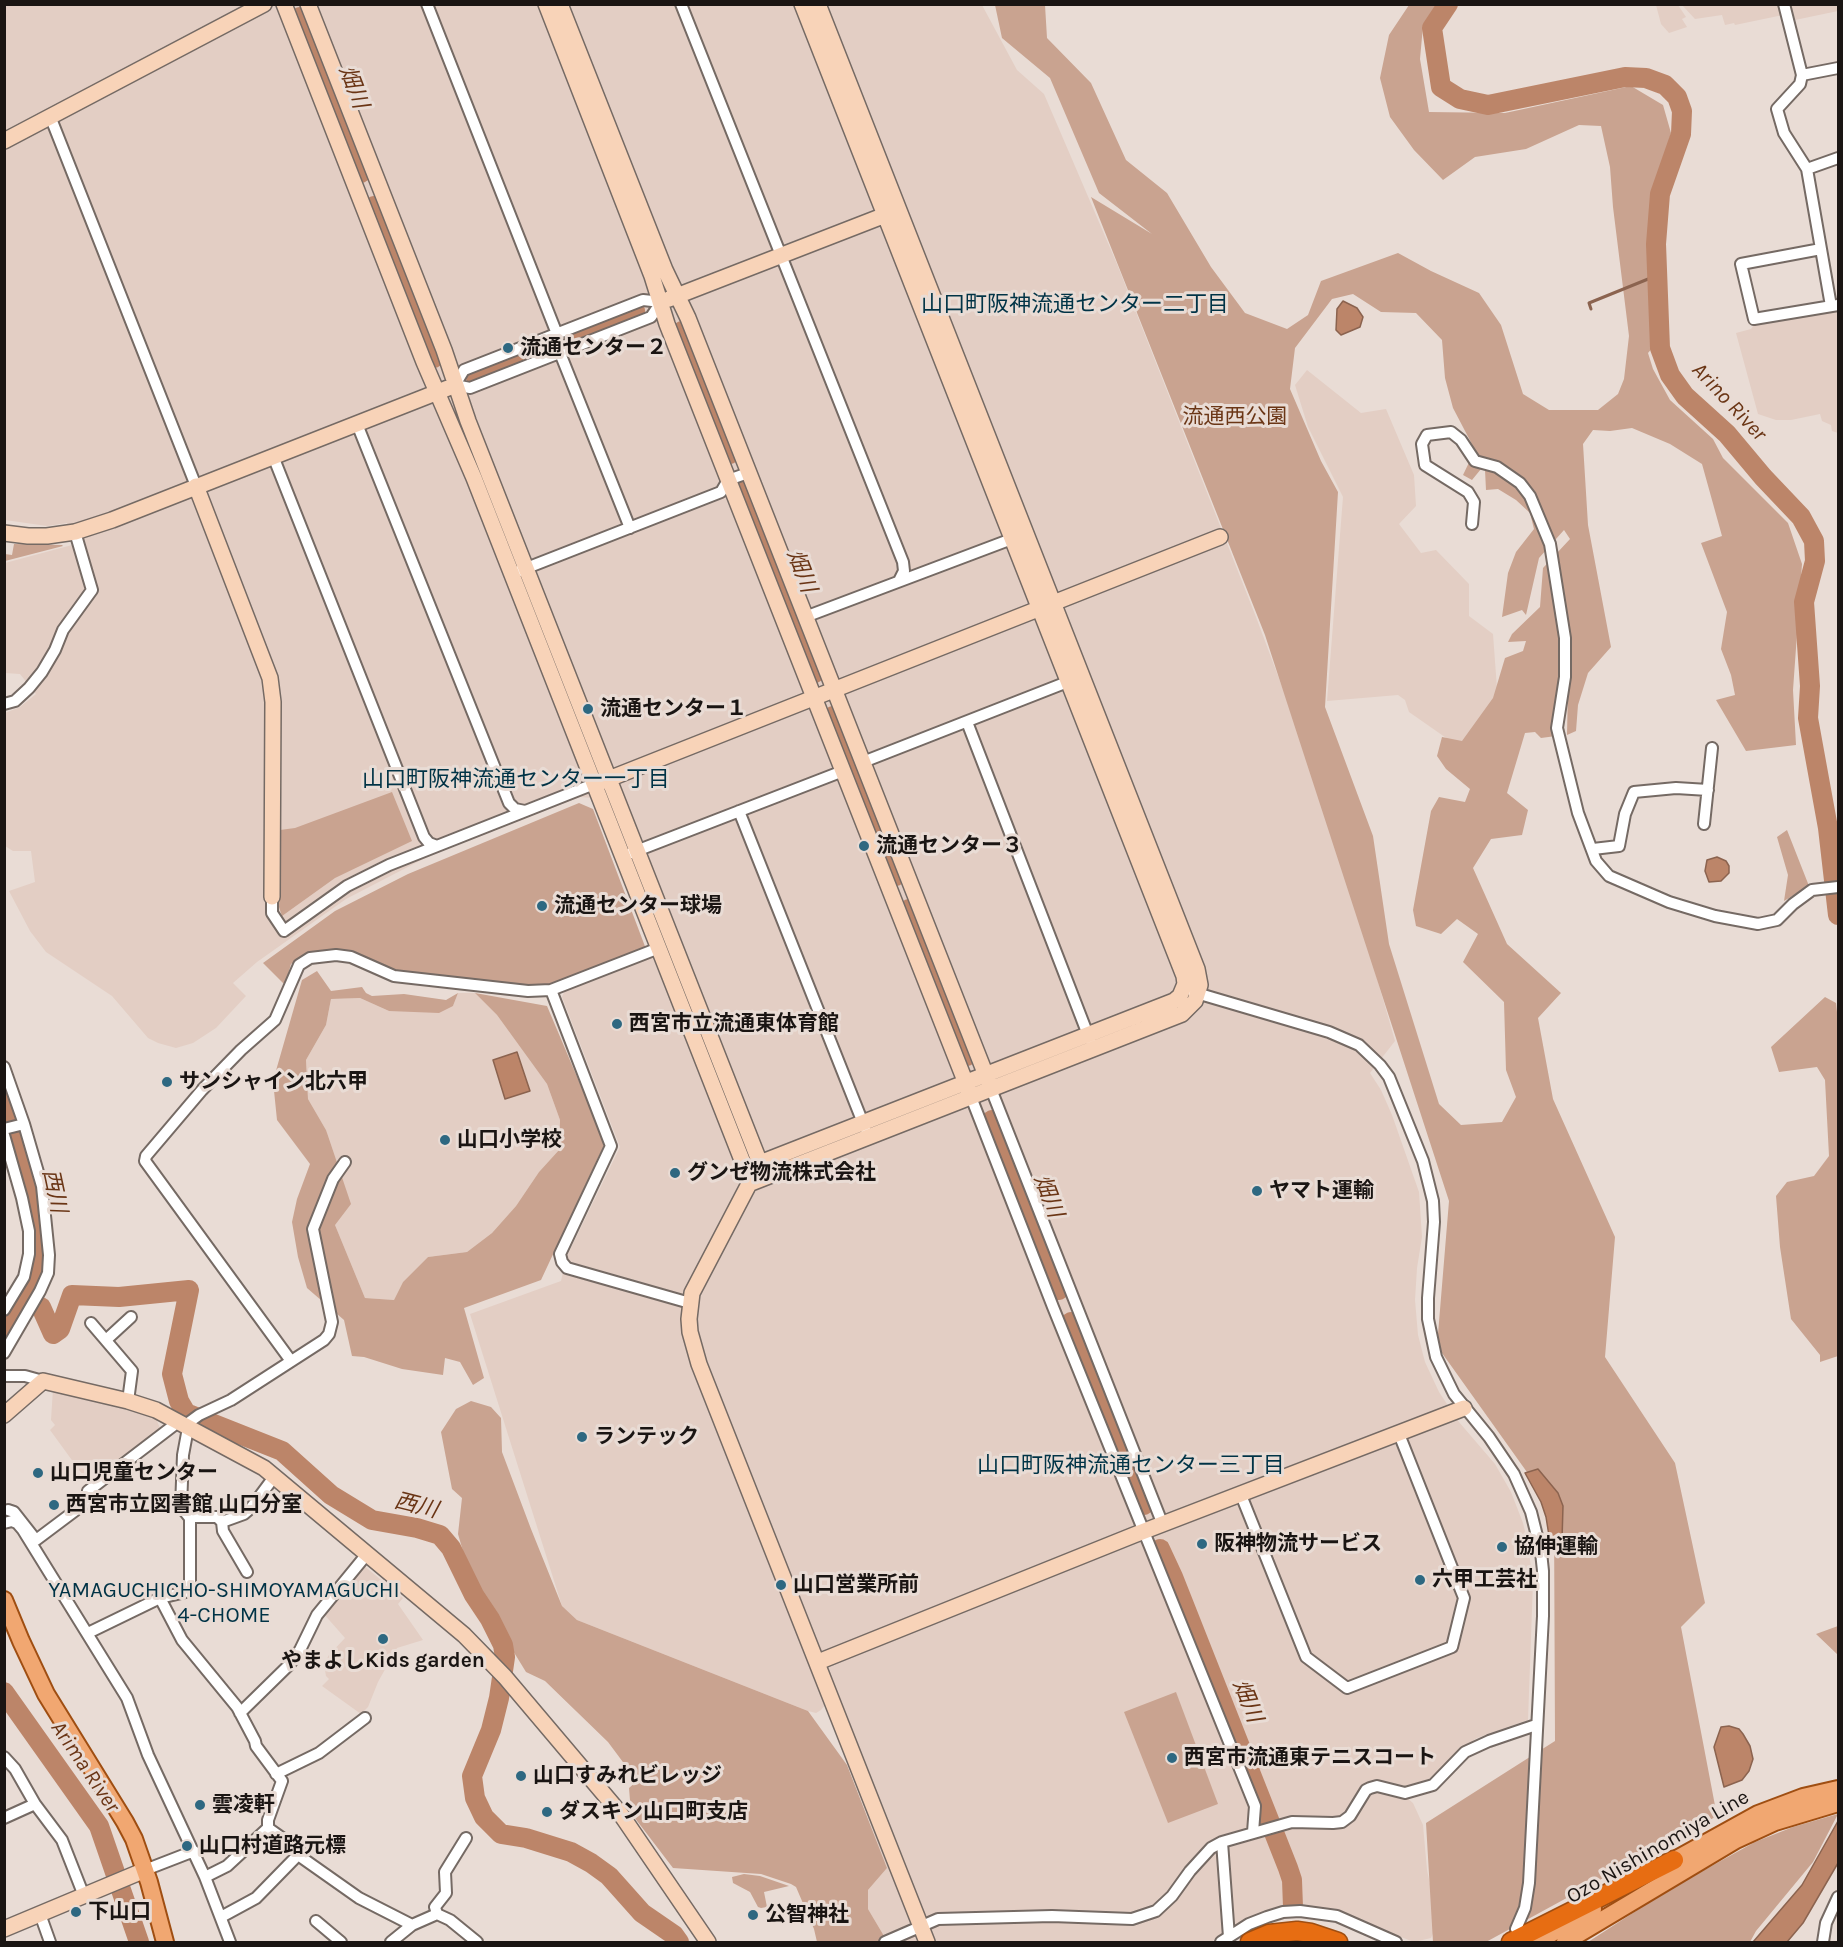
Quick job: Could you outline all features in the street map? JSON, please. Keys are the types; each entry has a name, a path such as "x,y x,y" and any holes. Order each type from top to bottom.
{"highway":[{"path":"1503,1942 1674,1860"},
{"path":"1250,1942 1269,1934 1297,1931 1338,1942"}],"main road":[{"path":"4,1600 46,1694 134,1839 141,1872 165,1942"},
{"name":"Ozo Nishinomiya Line","path":"1537,1942 1674,1860 1758,1814 1803,1797 1834,1797"},
{"name":"Ozo Nishinomiya Line","path":"1565,1942 1736,1840 1834,1797"}],"street":[{"path":"4,141 264,4"},
{"path":"284,4 438,391 518,571 630,853 760,1163 696,1283 690,1303 690,1332 697,1356 927,1942"},
{"path":"308,4 444,350 518,571"},
{"path":"427,4 557,334 560,353 630,528"},
{"path":"546,4 567,40 615,164 667,324 1053,1307 1255,1806 1253,1832"},
{"path":"560,4 567,40"},
{"path":"681,4 903,562 904,571 899,581"},
{"path":"751,1183 965,1082 1182,1014 1190,1008 1191,992 1199,977 1075,679 891,212 802,4"},
{"path":"818,4 891,212"},
{"path":"1784,4 1802,75 1800,84 1777,109 1784,133 1807,169 1821,249 1835,305 1754,319 1741,264 1821,249"},
{"path":"1802,75 1839,68"},
{"path":"50,116 270,678 273,702 272,913 284,931 347,886 389,865 1220,537"},
{"path":"1807,169 1839,159"},
{"path":"615,164 678,296 1163,1525"},
{"path":"358,194 379,186"},
{"path":"455,385 464,370 643,300 661,302 678,296 891,212"},
{"path":"4,533 47,536 75,532 112,520 438,391 455,385 470,388 651,317 661,302"},
{"path":"357,424 509,803 515,809 525,811"},
{"path":"1472,524 1474,502 1468,492 1425,465 1422,444 1427,435 1451,432 1461,440 1475,461 1497,467 1520,483 1530,496 1550,544 1565,638 1565,677 1557,728 1578,813 1596,861 1609,876 1669,902 1715,916 1758,924 1777,920 1812,890 1839,887"},
{"path":"273,456 424,837 429,843 437,846"},
{"path":"518,571 721,492 728,480 748,473"},
{"path":"4,704 15,701 42,672 63,630 92,590 75,532"},
{"path":"805,617 1019,536"},
{"path":"862,762 1075,679"},
{"path":"967,722 1090,1041"},
{"path":"1704,824 1712,748"},
{"path":"630,853 843,771"},
{"path":"1593,849 1619,846 1624,814 1634,792 1676,788 1707,790"},
{"path":"739,811 866,1130"},
{"path":"630,853 659,948 751,1183"},
{"path":"893,898 914,890"},
{"path":"291,1361 145,1161 146,1156 202,1090 241,1050 275,1020 299,965 310,958 328,955 351,957 394,976 528,991 551,990 659,948"},
{"path":"551,990 611,1146 560,1254 562,1262 567,1268 690,1303"},
{"path":"1191,992 1345,1038 1371,1055 1389,1077 1424,1161 1433,1201 1434,1222 1428,1298 1431,1337 1436,1357 1444,1377 1464,1408 1489,1437 1514,1474 1537,1531 1542,1561 1543,1594 1528,1897 1514,1936"},
{"path":"760,1163 991,1089 1090,1041"},
{"path":"4,1067 42,1186 49,1255 48,1273 40,1291 4,1353"},
{"path":"4,1310 24,1277 28,1254 29,1231 5,1131 22,1124"},
{"path":"8,1510 14,1512 36,1540 92,1498 88,1491 199,1415 231,1400 324,1340 329,1334 332,1322 313,1229 333,1179 345,1162"},
{"path":"1053,1307 1074,1299"},
{"path":"106,1340 131,1317"},
{"path":"91,1323 132,1371 128,1401"},
{"path":"4,1376 25,1376 156,1410 264,1468 464,1635 500,1672 620,1813 708,1942"},
{"path":"4,1415 43,1381"},
{"path":"818,1662 1464,1408"},
{"path":"88,1633 160,1598 190,1591 190,1518 181,1507 182,1426"},
{"path":"1241,1495 1306,1657 1347,1688 1452,1647 1464,1598 1399,1434"},
{"path":"222,1522 244,1514 251,1508 274,1477"},
{"path":"190,1518 193,1516 217,1517 222,1522 223,1531 247,1572"},
{"path":"4,1523 12,1521 23,1530 127,1698 148,1755 194,1851 230,1942"},
{"path":"240,1713 289,1665 300,1650 317,1616 367,1554"},
{"path":"160,1598 182,1640 240,1713 256,1746 282,1781 268,1820 268,1828 227,1866 205,1877"},
{"path":"276,1774 320,1753 365,1718"},
{"path":"885,1942 938,1919 1052,1916 1132,1919 1156,1911 1172,1896 1190,1870 1211,1848 1222,1842 1292,1822 1342,1822 1350,1816 1366,1790 1370,1788 1377,1786 1405,1793 1433,1785 1465,1752 1536,1725"},
{"path":"4,1757 15,1769 34,1804 62,1840 84,1896"},
{"path":"4,1818 34,1804"},
{"path":"220,1917 256,1898 298,1855 299,1850 268,1828"},
{"path":"437,1914 435,1907 446,1893 445,1872 466,1838"},
{"path":"1222,1842 1225,1940"},
{"path":"4,1929 194,1851"},
{"path":"298,1855 359,1898 412,1925"},
{"path":"1823,1942 1826,1923 1839,1897"},
{"path":"1225,1940 1249,1924 1267,1917 1283,1912 1300,1911 1337,1916 1396,1942"},
{"path":"39,1914 50,1942"},
{"path":"391,1942 412,1925 437,1914 450,1920 471,1941"},
{"path":"316,1921 341,1942"}],"shaded area":[{"path":"5,5 982,5 1017,70 1044,94 1117,264 1256,617 1330,815 1395,1041 1370,1073 1381,1090 1392,1115 1419,1192 1422,1237 1415,1300 1418,1335 1425,1362 1439,1392 1459,1422 1495,1464 1511,1492 1527,1539 1533,1582 1528,1720 1477,1738 1454,1754 1407,1798 1413,1803 1423,1825 1430,1884 1442,1913 1431,1938 1414,1942 1328,1909 1283,1906 1247,1920 1211,1942 898,1942 884,1936 868,1909 868,1890 887,1868 825,1705 816,1713 808,1711 577,1620 562,1606 470,1314 561,1281 566,1258 620,1147 562,997 566,988 655,955 592,798 580,797 429,856 346,899 257,962 233,983 246,996 216,1028 193,1043 176,1048 148,1038 112,996 46,952 30,931 9,891 35,882 31,851 13,851 5,846 5,713 20,707 36,694 20,674 5,673 5,563 72,545 67,523 47,526 5,520"},
{"path":"1656,5 1678,5 1686,17 1682,19 1687,27 1669,33 1661,24"},
{"path":"1682,5 1780,5 1783,15 1725,25 1722,15 1695,19"},
{"path":"1791,5 1838,5 1838,11 1795,20"},
{"path":"1343,301 1357,308 1363,317 1360,327 1341,335 1336,330 1337,309"},
{"path":"1838,311 1838,433 1832,431 1831,425 1822,421 1820,414 1791,420 1776,420 1758,414 1736,333 1751,329 1754,325"},
{"path":"1307,370 1361,413 1386,409 1414,475 1416,506 1399,524 1421,553 1436,550 1469,584 1469,616 1493,634 1498,702 1462,749 1409,712 1405,700 1398,695 1327,701 1343,497 1308,427 1295,385"},
{"path":"1717,857 1726,861 1729,873 1721,881 1709,882 1705,871 1707,860"},
{"name":"山口小学校","path":"458,993 475,993 497,1015 547,1084 560,1120 559,1150 492,1233 467,1252 428,1257 403,1282 394,1300 365,1298 335,1225 326,1130 308,1099 306,1060 326,1025 331,999 360,998 389,1011 453,1006"},
{"path":"517,1052 530,1091 505,1099 493,1060"},
{"path":"53,1389 156,1418 161,1431 90,1485 50,1430 55,1425 51,1420"},
{"path":"1538,1469 1558,1493 1563,1506 1562,1540 1550,1542 1541,1502 1525,1473"},
{"name":"やまよしKids garden","path":"363,1565 403,1598 398,1604 423,1640 397,1648 378,1682 368,1707 361,1714 322,1686 329,1679 326,1676 324,1664 345,1638 323,1613"},
{"path":"1729,1726 1739,1729 1743,1734 1750,1746 1753,1759 1749,1771 1742,1780 1724,1787 1714,1747 1721,1727"},
{"path":"1838,1821 1838,1863 1803,1923 1787,1942 1753,1942 1802,1885"}],"green space":[{"name":"流通西公園","path":"995,5 1045,5 1047,38 1091,83 1126,160 1167,193 1211,267 1245,313 1287,329 1308,315 1321,281 1398,253 1479,293 1501,325 1523,394 1549,410 1598,410 1618,394 1624,379 1629,336 1610,167 1601,126 1579,125 1526,149 1475,157 1443,180 1414,150 1390,117 1380,78 1389,35 1409,5 1441,5 1423,26 1420,59 1429,112 1505,113 1631,86 1663,105 1671,133 1661,173 1648,247 1654,346 1648,353 1653,369 1670,400 1713,439 1723,458 1788,523 1802,564 1793,690 1796,745 1746,751 1716,700 1735,695 1731,675 1721,649 1727,612 1701,543 1722,536 1702,464 1670,444 1632,428 1610,431 1593,430 1583,444 1588,525 1611,647 1588,673 1578,705 1576,731 1567,735 1568,687 1556,736 1541,738 1535,732 1525,733 1507,793 1528,810 1522,835 1491,839 1473,868 1507,944 1561,993 1538,1018 1553,1099 1615,1237 1605,1357 1675,1463 1705,1603 1681,1627 1717,1816 1486,1942 1433,1942 1426,1823 1555,1741 1554,1510 1437,1346 1449,1201 1265,635 1091,197 1152,234 1099,193 1050,78 1002,38","holes":["1353,294 1381,312 1416,313 1442,340 1445,378 1453,408 1475,450 1463,475 1472,480 1481,469 1485,470 1486,490 1498,489 1516,500 1530,513 1534,529 1516,552 1508,573 1502,617 1522,610 1526,615 1539,558 1564,530 1570,539 1543,568 1540,607 1512,634 1508,642 1526,641 1523,651 1505,658 1493,698 1462,741 1442,737 1437,756 1446,769 1470,789 1465,802 1439,797 1431,811 1413,910 1416,926 1441,934 1457,919 1478,934 1463,962 1504,1002 1506,1070 1516,1097 1502,1122 1461,1125 1439,1104 1389,944 1373,836 1325,707 1338,492 1321,461 1290,389 1295,348 1332,299"]},
{"path":"14,544 63,546 5,561 5,554 12,555"},
{"path":"392,792 412,841 335,878 282,916 279,907 280,830 295,828"},
{"path":"579,803 593,809 646,949 547,986 525,987 392,972 351,953 311,953 291,964 285,985 263,963 335,911 408,874"},
{"path":"1787,830 1809,886 1784,901 1788,875 1777,837"},
{"path":"317,971 331,991 362,987 372,996 404,994 446,1000 458,993 453,1006 439,1013 389,1011 360,998 331,999 326,1025 306,1060 308,1099 326,1130 351,1204 335,1225 365,1298 394,1300 403,1282 428,1257 467,1252 492,1233 559,1150 560,1120 547,1084 497,1015 475,993 547,1006 605,1143 541,1280 464,1308 484,1378 473,1385 460,1362 445,1358 443,1375 402,1369 364,1357 352,1356 344,1320 307,1288 298,1257 292,1222 297,1199 310,1164 277,1120 273,1081 302,980"},
{"path":"1825,997 1836,1003 1838,1021 1838,1356 1820,1362 1820,1355 1791,1319 1780,1247 1776,1196 1787,1182 1814,1176 1829,1156 1825,1080 1817,1067 1779,1072 1771,1047"},
{"path":"471,1401 491,1407 501,1418 502,1452 562,1606 577,1620 808,1711 847,1765 887,1868 868,1890 868,1909 884,1936 898,1942 817,1942 814,1929 796,1887 791,1884 761,1874 673,1868 631,1813 629,1788 637,1781 608,1742 545,1681 526,1672 507,1641 499,1619 467,1565 458,1534 462,1498 452,1489 441,1432 456,1409"},
{"path":"1838,1626 1838,1655 1816,1634"},
{"name":"西宮市流通東テニスコート","path":"1176,1692 1218,1804 1168,1823 1124,1712"},
{"path":"1838,1814 1813,1862 1756,1931 1750,1942 1588,1942 1670,1889 1755,1842 1793,1827"},
{"path":"744,1874 760,1876 789,1886 764,1892 767,1907 761,1908 758,1907 750,1892 733,1883 732,1877"}],"waterway":[{"name":"Arino River","path":"1448,4 1432,28 1441,87 1460,99 1488,105 1625,77 1646,78 1665,85 1677,97 1682,111 1681,134 1660,194 1656,244 1660,348 1670,375 1685,396 1727,434 1801,517 1814,541 1815,561 1804,602 1810,686 1808,718 1828,828 1838,915"},
{"name":"畑川","path":"300,17 361,173"},
{"name":"畑川","path":"374,206 434,358"},
{"path":"1591,309 1589,303 1658,275"},
{"name":"畑川","path":"571,336 635,311"},
{"name":"畑川","path":"682,331 730,454"},
{"name":"畑川","path":"475,375 539,349"},
{"name":"畑川","path":"743,486 815,673"},
{"name":"畑川","path":"833,716 896,876"},
{"name":"畑川","path":"909,909 967,1056"},
{"name":"西川","path":"4,1093 35,1202 40,1243 36,1271 24,1298 4,1330"},
{"name":"畑川","path":"992,1120 1059,1290"},
{"name":"西川","path":"41,1307 53,1334 60,1329 72,1295 119,1297 189,1290 172,1374 179,1401 186,1413 282,1451 331,1495 372,1520 417,1528 440,1535 451,1548 474,1595 490,1619 503,1645 505,1657 499,1698 491,1730 472,1776 475,1798 484,1817 501,1834 526,1838 571,1852 591,1863 609,1876 642,1913 674,1935 679,1942"},
{"name":"畑川","path":"1071,1322 1144,1505"},
{"name":"畑川","path":"1160,1549 1288,1868 1292,1880 1293,1907"},
{"name":"Arima River","path":"4,1692 99,1826 139,1942"}],"place":[{"name":"流通センター２","path":"508,348"},
{"name":"流通センター１","path":"588,709"},
{"name":"流通センター３","path":"864,846"},
{"name":"流通センター球場","path":"542,906"},
{"name":"西宮市立流通東体育館","path":"617,1024"},
{"name":"サンシャイン北六甲","path":"167,1082"},
{"name":"山口小学校","path":"445,1140"},
{"name":"グンゼ物流株式会社","path":"675,1173"},
{"name":"ヤマト運輸","path":"1257,1191"},
{"name":"ランテック","path":"582,1437"},
{"name":"山口児童センター","path":"38,1473"},
{"name":"西宮市立図書館 山口分室","path":"54,1505"},
{"name":"阪神物流サービス","path":"1202,1544"},
{"name":"協伸運輸","path":"1502,1547"},
{"name":"六甲工芸社","path":"1420,1580"},
{"name":"山口営業所前","path":"781,1585"},
{"name":"やまよしKids garden","path":"383,1639"},
{"name":"西宮市流通東テニスコート","path":"1172,1758"},
{"name":"山口すみれビレッジ","path":"521,1776"},
{"name":"雲凌軒","path":"200,1805"},
{"name":"ダスキン山口町支店","path":"547,1812"},
{"name":"山口村道路元標","path":"187,1846"},
{"name":"下山口","path":"76,1912"},
{"name":"公智神社","path":"753,1915"}],"district":[{"name":"山口町阪神流通センター二丁目","path":"1075,305"},
{"name":"山口町阪神流通センター一丁目","path":"516,780"},
{"name":"山口町阪神流通センター三丁目","path":"1131,1466"},
{"name":"YAMAGUCHICHO-SHIMOYAMAGUCHI 4-CHOME","path":"224,1604"}]}
